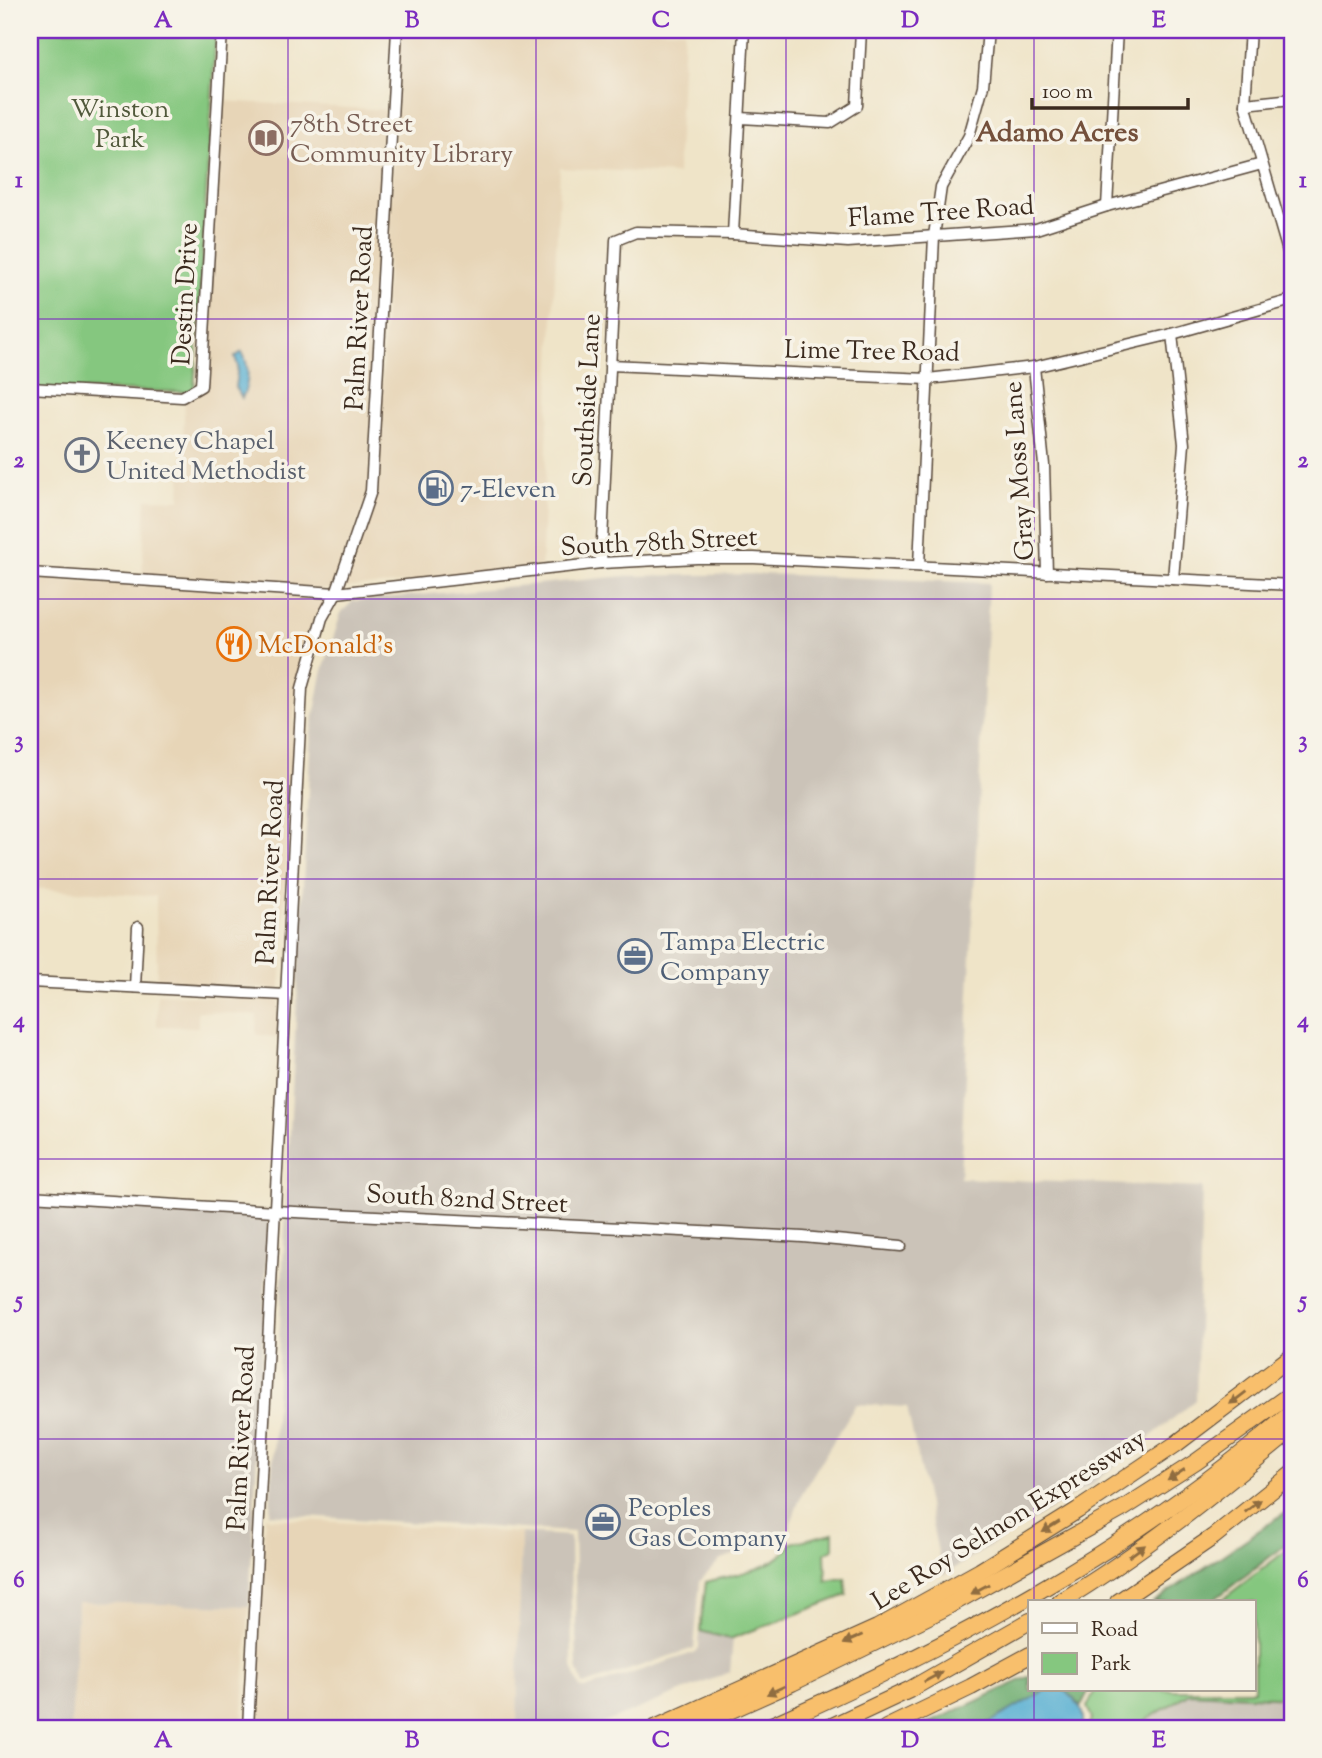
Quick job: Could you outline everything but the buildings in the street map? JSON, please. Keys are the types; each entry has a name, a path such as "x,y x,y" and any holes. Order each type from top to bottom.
{"highway":[{"name":"Lee Roy Selmon Expressway","path":"655,1728 877,1628 980,1571 1176,1444 1292,1356"},
{"path":"691,1728 855,1653 965,1597 1124,1508 1196,1462 1292,1393"},
{"path":"765,1728 936,1649 1065,1577 1185,1497 1248,1451 1292,1412"},
{"path":"1063,1600 1100,1578 1157,1536 1292,1430"},
{"path":"1121,1600 1213,1537 1292,1474"},
{"path":"828,1728 909,1690 1028,1622"},
{"path":"886,1728 1028,1656"}],"street":[{"name":"Destin Drive","path":"30,388 182,397 201,386 222,30"},
{"name":"Palm River Road","path":"248,1728 302,688 323,618 336,593 371,491 397,30"},
{"path":"733,234 744,30"},
{"path":"740,118 830,123 856,106 861,30"},
{"path":"919,566 934,236 942,187 969,136 983,86 988,30"},
{"path":"1107,206 1117,30"},
{"path":"1250,30 1245,104 1292,265"},
{"path":"1245,104 1292,99"},
{"name":"Flame Tree Road","path":"617,240 636,232 733,234 848,242 1036,229 1107,206 1262,164"},
{"name":"Southside Lane","path":"601,563 617,240"},
{"name":"Lime Tree Road","path":"610,365 928,379 1034,367 1172,334 1292,300"},
{"path":"1172,334 1184,444 1173,579"},
{"name":"Gray Moss Lane","path":"1034,367 1044,465 1047,573"},
{"name":"South 78th Street","path":"30,573 336,593 601,563 649,559 754,558 1292,585"},
{"path":"135,987 138,927"},
{"path":"30,982 286,995"},
{"name":"South 82nd Street","path":"30,1196 275,1212 803,1237 901,1245"}],"shaded area":[{"path":"400,30 684,30 677,174 560,168 541,572 341,588 376,489"},
{"path":"220,101 389,110 369,491 334,590 142,577 146,499 180,500 185,399 204,386"},
{"name":"Tampa Electric Company","path":"767,574 989,583 960,1178 1202,1188 1196,1400 1092,1484 943,1575 907,1407 856,1404 802,1493 788,1531 719,1561 700,1581 694,1648 583,1685 577,1667 574,1532 270,1514 311,733 322,674 341,613 353,601 627,576"},
{"path":"30,578 327,598 317,617 296,688 280,989 157,983 156,896 30,888"},
{"path":"157,994 279,1000 278,1038 256,1034 257,1015 198,1011 198,1027 157,1026"},
{"path":"30,1201 269,1216 249,1606 78,1602 71,1728 30,1728"},
{"path":"265,1516 521,1533 517,1728 254,1728"},
{"path":"521,1533 570,1536 572,1667 580,1688 585,1689 696,1652 699,1648 700,1631 733,1638 730,1672 591,1728 517,1728"},
{"path":"78,1602 249,1606 242,1728 71,1728"},
{"path":"1189,1693 1292,1698 1292,1728 1134,1728"}],"green space":[{"name":"Winston Park","path":"30,30 216,30 194,392 30,389"},
{"path":"1292,1508 1292,1540 1214,1600 1157,1600"},
{"path":"833,1533 833,1549 825,1553 826,1581 845,1578 847,1595 730,1639 700,1631 706,1582 754,1570 776,1559 791,1543"},
{"path":"1292,1546 1292,1698 1189,1693 1134,1728 1087,1728 1092,1718 1087,1707 1094,1692 1256,1692 1256,1600 1222,1600"},
{"path":"1028,1677 1028,1692 1043,1692 980,1728 919,1728"},
{"path":"1066,1692 1088,1692 1081,1706"}],"water":[{"path":"242,352 248,375 242,398 235,387 238,366 235,357"},
{"path":"1043,1692 1066,1692 1073,1698 1083,1716 1082,1728 980,1728"}],"place":[{"name":"78th Street Community Library","path":"266,138"},
{"name":"Keeney Chapel United Methodist","path":"82,455"},
{"name":"7-Eleven","path":"436,488"},
{"name":"McDonald's","path":"234,644"},
{"name":"Tampa Electric Company","path":"635,956"},
{"name":"Peoples Gas Company","path":"603,1522"}],"district":[{"name":"Adamo Acres","path":"1057,131"}]}
